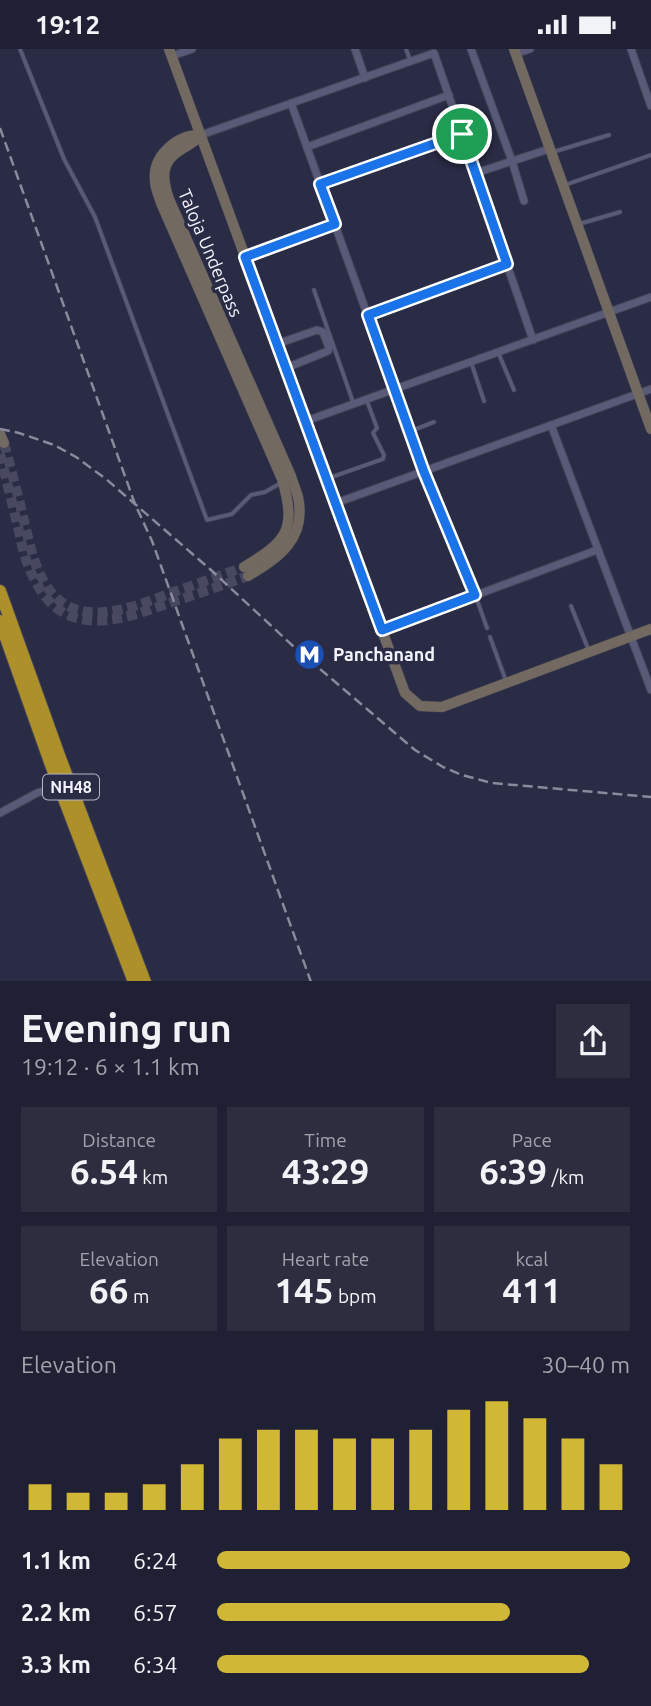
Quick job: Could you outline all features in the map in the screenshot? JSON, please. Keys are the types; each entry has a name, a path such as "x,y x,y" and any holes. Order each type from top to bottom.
{"highway":[{"name":"NH48","path":"0,591 145,981"},
{"name":"NH48","path":"0,621 135,981"}],"street":[{"path":"192,49 170,53 405,693 420,706 442,707 651,629"},
{"path":"355,49 365,78"},
{"path":"471,49 524,201"},
{"path":"530,49 514,52 651,429"},
{"path":"631,49 651,106"},
{"path":"201,135 410,62 433,51 533,340"},
{"path":"307,147 449,95"},
{"path":"292,103 424,472 475,595"},
{"path":"320,184 462,134"},
{"name":"Taloja Underpass","path":"192,135 201,135 195,143 172,154 163,180 291,476 298,499 299,519 292,542 275,560 246,572 283,537 289,518 288,501 161,203 154,180 158,163 167,147 192,135"},
{"path":"476,173 550,151"},
{"path":"245,257 335,224"},
{"path":"368,315 507,264"},
{"path":"306,421 651,297"},
{"path":"277,344 317,330 323,332 328,351 286,368"},
{"path":"336,503 651,389"},
{"path":"551,425 651,690"},
{"path":"382,630 597,549"},
{"path":"0,813 37,793 60,786"}],"lane":[{"path":"20,49 64,159 95,217 207,520 232,514 251,495 265,492 282,482"},
{"path":"406,49 410,62"},
{"path":"550,151 609,135"},
{"path":"563,186 651,155"},
{"path":"577,224 620,212"},
{"path":"314,290 354,404"},
{"path":"498,352 514,390"},
{"path":"471,362 484,401"},
{"path":"327,479 383,459 384,455 373,433 377,428 366,400"},
{"path":"410,432 434,422"},
{"path":"475,595 487,628"},
{"path":"571,606 590,653"},
{"path":"490,637 507,683"}],"tunnel":[{"path":"4,443 37,567 56,598 71,607 87,612 122,609 244,567"},
{"path":"0,454 30,569 48,600 63,612 80,619 116,619 248,576"}],"railway":[{"path":"0,128 311,981"},
{"path":"0,429 54,445 106,479 293,646 415,750 443,767 492,783 651,797"}],"place":[{"name":"Panchanand","path":"310,655"}],"route":[{"path":"462,134 507,264 368,315 424,472 475,595 382,630 245,257 335,224 320,184 462,134"}]}
